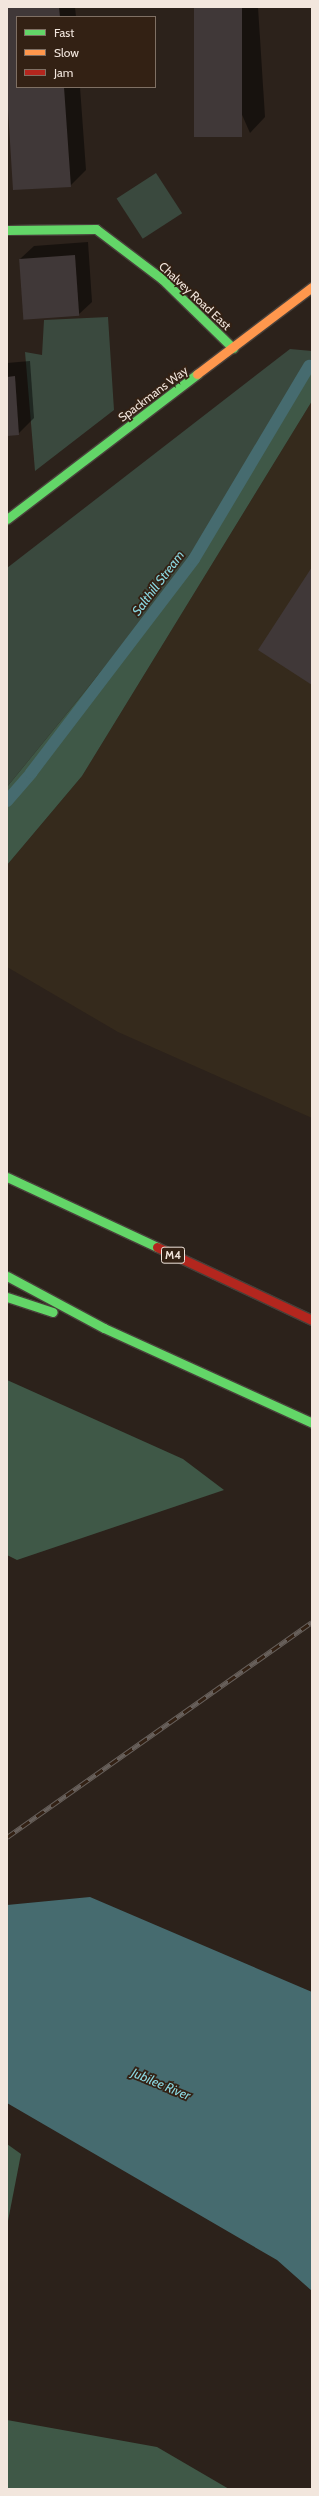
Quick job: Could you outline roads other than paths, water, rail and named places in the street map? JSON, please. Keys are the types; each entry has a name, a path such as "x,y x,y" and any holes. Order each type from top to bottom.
{"main road":[{"name":"Chalvey Road East","path":"7,230 96,229 162,279 233,348"},
{"name":"Spackmans Way","path":"7,519 312,287"},
{"name":"M4","path":"7,1170 35,1190"},
{"name":"M4","path":"7,1177 312,1320"},
{"path":"7,1276 104,1328 312,1423"},
{"path":"7,1297 104,1328"}],"water":[{"name":"Jubilee River","path":"90,1897 312,1992 312,2291 277,2260 7,2103 7,1905"}],"waterway":[{"name":"Salthill Stream","path":"7,801 31,773 194,559 309,366"}],"railway":[{"path":"7,1837 312,1622"}]}
